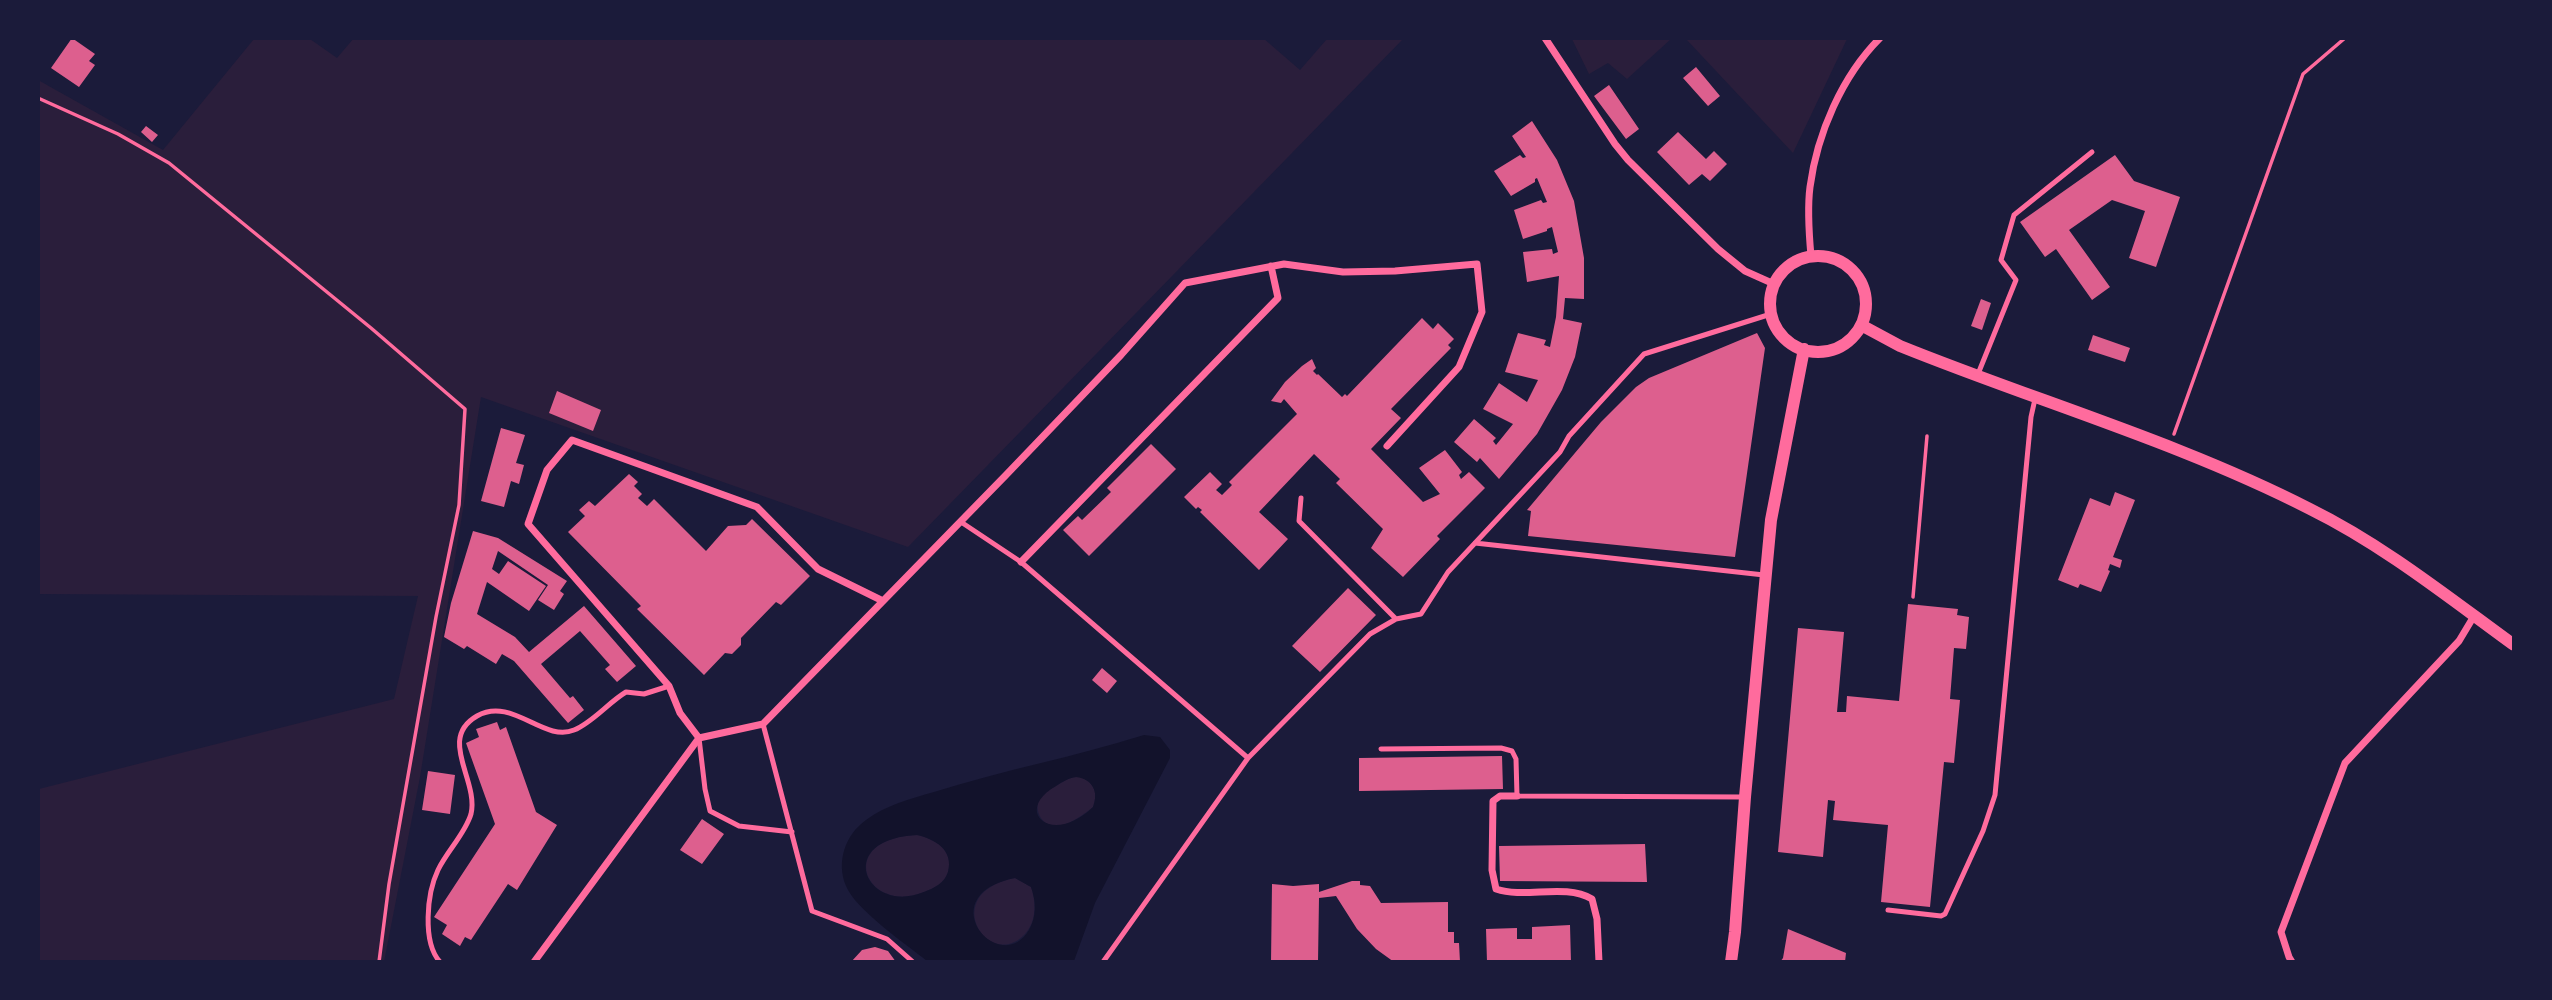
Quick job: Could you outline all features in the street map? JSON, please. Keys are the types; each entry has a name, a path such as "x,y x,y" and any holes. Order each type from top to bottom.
{"street":[{"path":"1545,38 1615,144 1629,160 1718,249 1745,271 1774,284"},
{"path":"1811,256 1808,226 1810,187 1830,111 1865,53 1880,38"},
{"path":"1811,256 1837,260 1850,269 1858,278 1866,302 1861,324 1844,344 1828,351 1804,349 1784,337 1771,314 1774,284 1792,264 1811,256"},
{"path":"534,961 699,738 763,724 1121,355 1185,283 1283,264 1343,272 1369,272 1477,264 1482,312 1459,367 1387,446"},
{"path":"1021,562 1278,298 1271,267"},
{"path":"1861,324 1900,346 2219,467 2312,510 2384,553 2514,645"},
{"path":"1731,961 1771,520 1804,349"},
{"path":"699,738 680,713 669,686 528,524 547,470 572,440 757,507 818,569 883,600"},
{"path":"2292,961 2281,932 2345,763 2459,641 2474,616"},
{"path":"1517,796 1500,796 1493,801 1492,870 1496,889 1521,893 1562,892 1592,899 1597,919 1599,961"}],"lane":[{"path":"1978,374 2016,280 2001,260 2014,215 2092,152"},
{"path":"1103,961 1248,758 1370,634 1396,619 1421,614 1448,572 1559,452 1569,436 1644,354 1771,314"},
{"path":"1888,910 1941,916 1945,914 1983,831 1995,795 2035,396"},
{"path":"1301,498 1298,521 1396,619"},
{"path":"961,522 1021,562 1248,758"},
{"path":"1475,543 1766,575"},
{"path":"440,961 432,953 427,928 437,871 471,814 471,791 457,743 463,729 478,715 496,711 515,715 555,733 574,731 609,702 626,692 644,694 669,686"},
{"path":"763,724 813,911 887,939 913,961"},
{"path":"699,738 710,811 739,826 792,832"},
{"path":"1381,749 1501,748 1512,751 1516,759 1517,796 1745,797"}],"path":[{"path":"2174,435 2303,74 2345,38"},
{"path":"38,98 118,134 169,163 371,328 465,409 458,505 391,870 379,961"},
{"path":"1913,597 1927,436"}],"shaded area":[{"path":"354,38 1263,38 1300,70 1327,39 1403,39 908,547 481,397 420,777 384,962 39,961 39,789 394,699 418,596 39,594 38,80 163,150 254,39 310,39 337,58"},
{"path":"1572,39 1671,39 1627,79 1608,63 1589,74"},
{"path":"1686,39 1847,39 1793,153"},
{"path":"1144,735 1160,737 1170,750 1170,758 1095,903 1074,961 927,961 870,916 846,886 842,859 848,841 859,826 882,810 960,784","holes":["1076,777 1087,780 1093,787 1093,807 1078,819 1064,824 1052,825 1043,821 1038,814 1037,805 1043,796 1063,782","917,835 942,847 949,864 944,880 924,892 904,897 886,894 874,886 867,874 867,861 874,849 891,840","1015,878 1031,887 1035,903 1033,919 1029,930 1016,943 1002,945 989,940 978,929 974,915 977,900 990,887"]},
{"path":"1082,777 1094,790 1093,807 1077,819 1062,825 1047,824 1038,811 1039,800 1043,794 1068,779"},
{"path":"917,835 930,839 946,852 949,864 944,880 924,892 904,897 887,894 874,886 867,874 867,861 874,849 891,840"},
{"path":"1015,878 1031,887 1034,899 1032,923 1025,934 1011,943 997,944 985,937 977,926 974,913 979,899 992,886"}],"building":[{"path":"72,38 95,54 89,61 95,65 79,87 51,68"},
{"path":"1696,67 1720,96 1708,106 1683,78"},
{"path":"1609,85 1639,129 1626,139 1594,96"},
{"path":"1532,121 1557,160 1574,201 1584,258 1584,299 1565,298 1563,319 1582,323 1575,357 1562,390 1537,434 1499,479 1480,458 1477,462 1454,442 1474,419 1496,438 1493,441 1496,445 1513,424 1483,409 1499,383 1527,402 1538,380 1505,372 1518,333 1546,340 1544,345 1550,347 1556,317 1559,276 1527,282 1523,252 1552,249 1553,254 1558,252 1552,227 1523,239 1514,210 1541,200 1543,203 1547,202 1537,178 1535,182 1511,196 1494,171 1520,155 1526,157 1512,136"},
{"path":"146,126 158,135 152,142 141,132"},
{"path":"1678,132 1706,159 1714,151 1727,164 1710,181 1702,174 1689,185 1657,152"},
{"path":"2115,155 2134,181 2180,197 2156,267 2129,258 2145,211 2112,200 2069,230 2110,287 2092,300 2056,249 2045,257 2020,222"},
{"path":"1981,299 1991,303 1982,330 1971,326"},
{"path":"1422,318 1433,329 1438,323 1454,339 1448,345 1451,348 1391,409 1401,418 1371,449 1423,502 1440,494 1419,468 1445,450 1462,472 1459,475 1461,479 1469,472 1485,488 1437,536 1440,539 1403,577 1371,548 1383,529 1336,483 1340,479 1314,454 1259,512 1288,539 1259,570 1200,512 1202,510 1198,507 1196,509 1184,497 1210,472 1222,484 1216,490 1222,495 1232,485 1229,482 1297,414 1284,399 1281,403 1271,401 1285,382 1302,366 1312,359 1316,368 1313,371 1342,397 1345,394 1347,396"},
{"path":"1757,333 1765,348 1735,557 1528,536 1531,511 1527,510 1601,422 1636,387 1649,378"},
{"path":"2093,335 2130,348 2125,362 2088,350"},
{"path":"557,391 601,410 593,431 549,413"},
{"path":"501,428 525,435 516,463 524,465 519,484 511,481 504,507 481,501"},
{"path":"1151,444 1176,469 1089,556 1063,530 1078,516 1082,520 1111,492 1107,488"},
{"path":"629,474 638,482 634,486 642,494 638,498 647,506 654,499 706,551 728,526 746,525 752,519 810,576 781,605 776,602 741,638 741,645 732,654 725,653 704,675 637,609 641,606 568,532 585,516 579,510 589,501 595,506"},
{"path":"2115,492 2135,500 2113,557 2122,560 2120,568 2110,564 2110,571 2101,592 2080,584 2078,588 2058,580 2090,498 2110,506"},
{"path":"473,531 498,538 567,581 560,591 564,594 554,610 538,600 548,585 498,551 492,569 499,574 508,561 546,586 529,611 487,582 477,614 515,637 529,652 584,606 636,666 617,682 605,669 610,665 580,631 541,664 584,710 568,723 514,661 502,654 496,664 467,646 464,649 444,637 451,603"},
{"path":"1348,588 1376,615 1320,672 1292,646"},
{"path":"1908,604 1958,609 1957,615 1969,617 1966,649 1954,648 1950,699 1960,700 1954,763 1944,762 1930,907 1881,902 1888,825 1833,820 1835,801 1828,800 1823,857 1778,852 1798,628 1844,632 1837,712 1846,712 1847,696 1899,701"},
{"path":"1102,668 1117,681 1107,693 1092,680"},
{"path":"497,722 500,730 506,727 536,812 557,825 517,890 508,884 471,940 465,937 460,946 442,934 447,925 434,917 495,824 466,743 479,737 476,729"},
{"path":"1502,756 1503,789 1359,791 1359,758"},
{"path":"428,771 455,775 450,814 422,810"},
{"path":"702,819 724,834 702,864 680,850"},
{"path":"1645,844 1647,882 1500,881 1499,846"},
{"path":"1360,881 1360,885 1370,886 1381,903 1448,902 1448,932 1454,932 1454,943 1459,943 1460,962 1394,962 1376,949 1357,929 1336,896 1319,898 1318,962 1271,962 1272,884 1319,884 1319,892"},
{"path":"1570,925 1571,962 1487,962 1486,929 1517,928 1517,939 1532,939 1532,927"},
{"path":"1788,929 1846,953 1845,962 1780,962"},
{"path":"875,947 888,951 896,962 851,962 862,950"}]}
